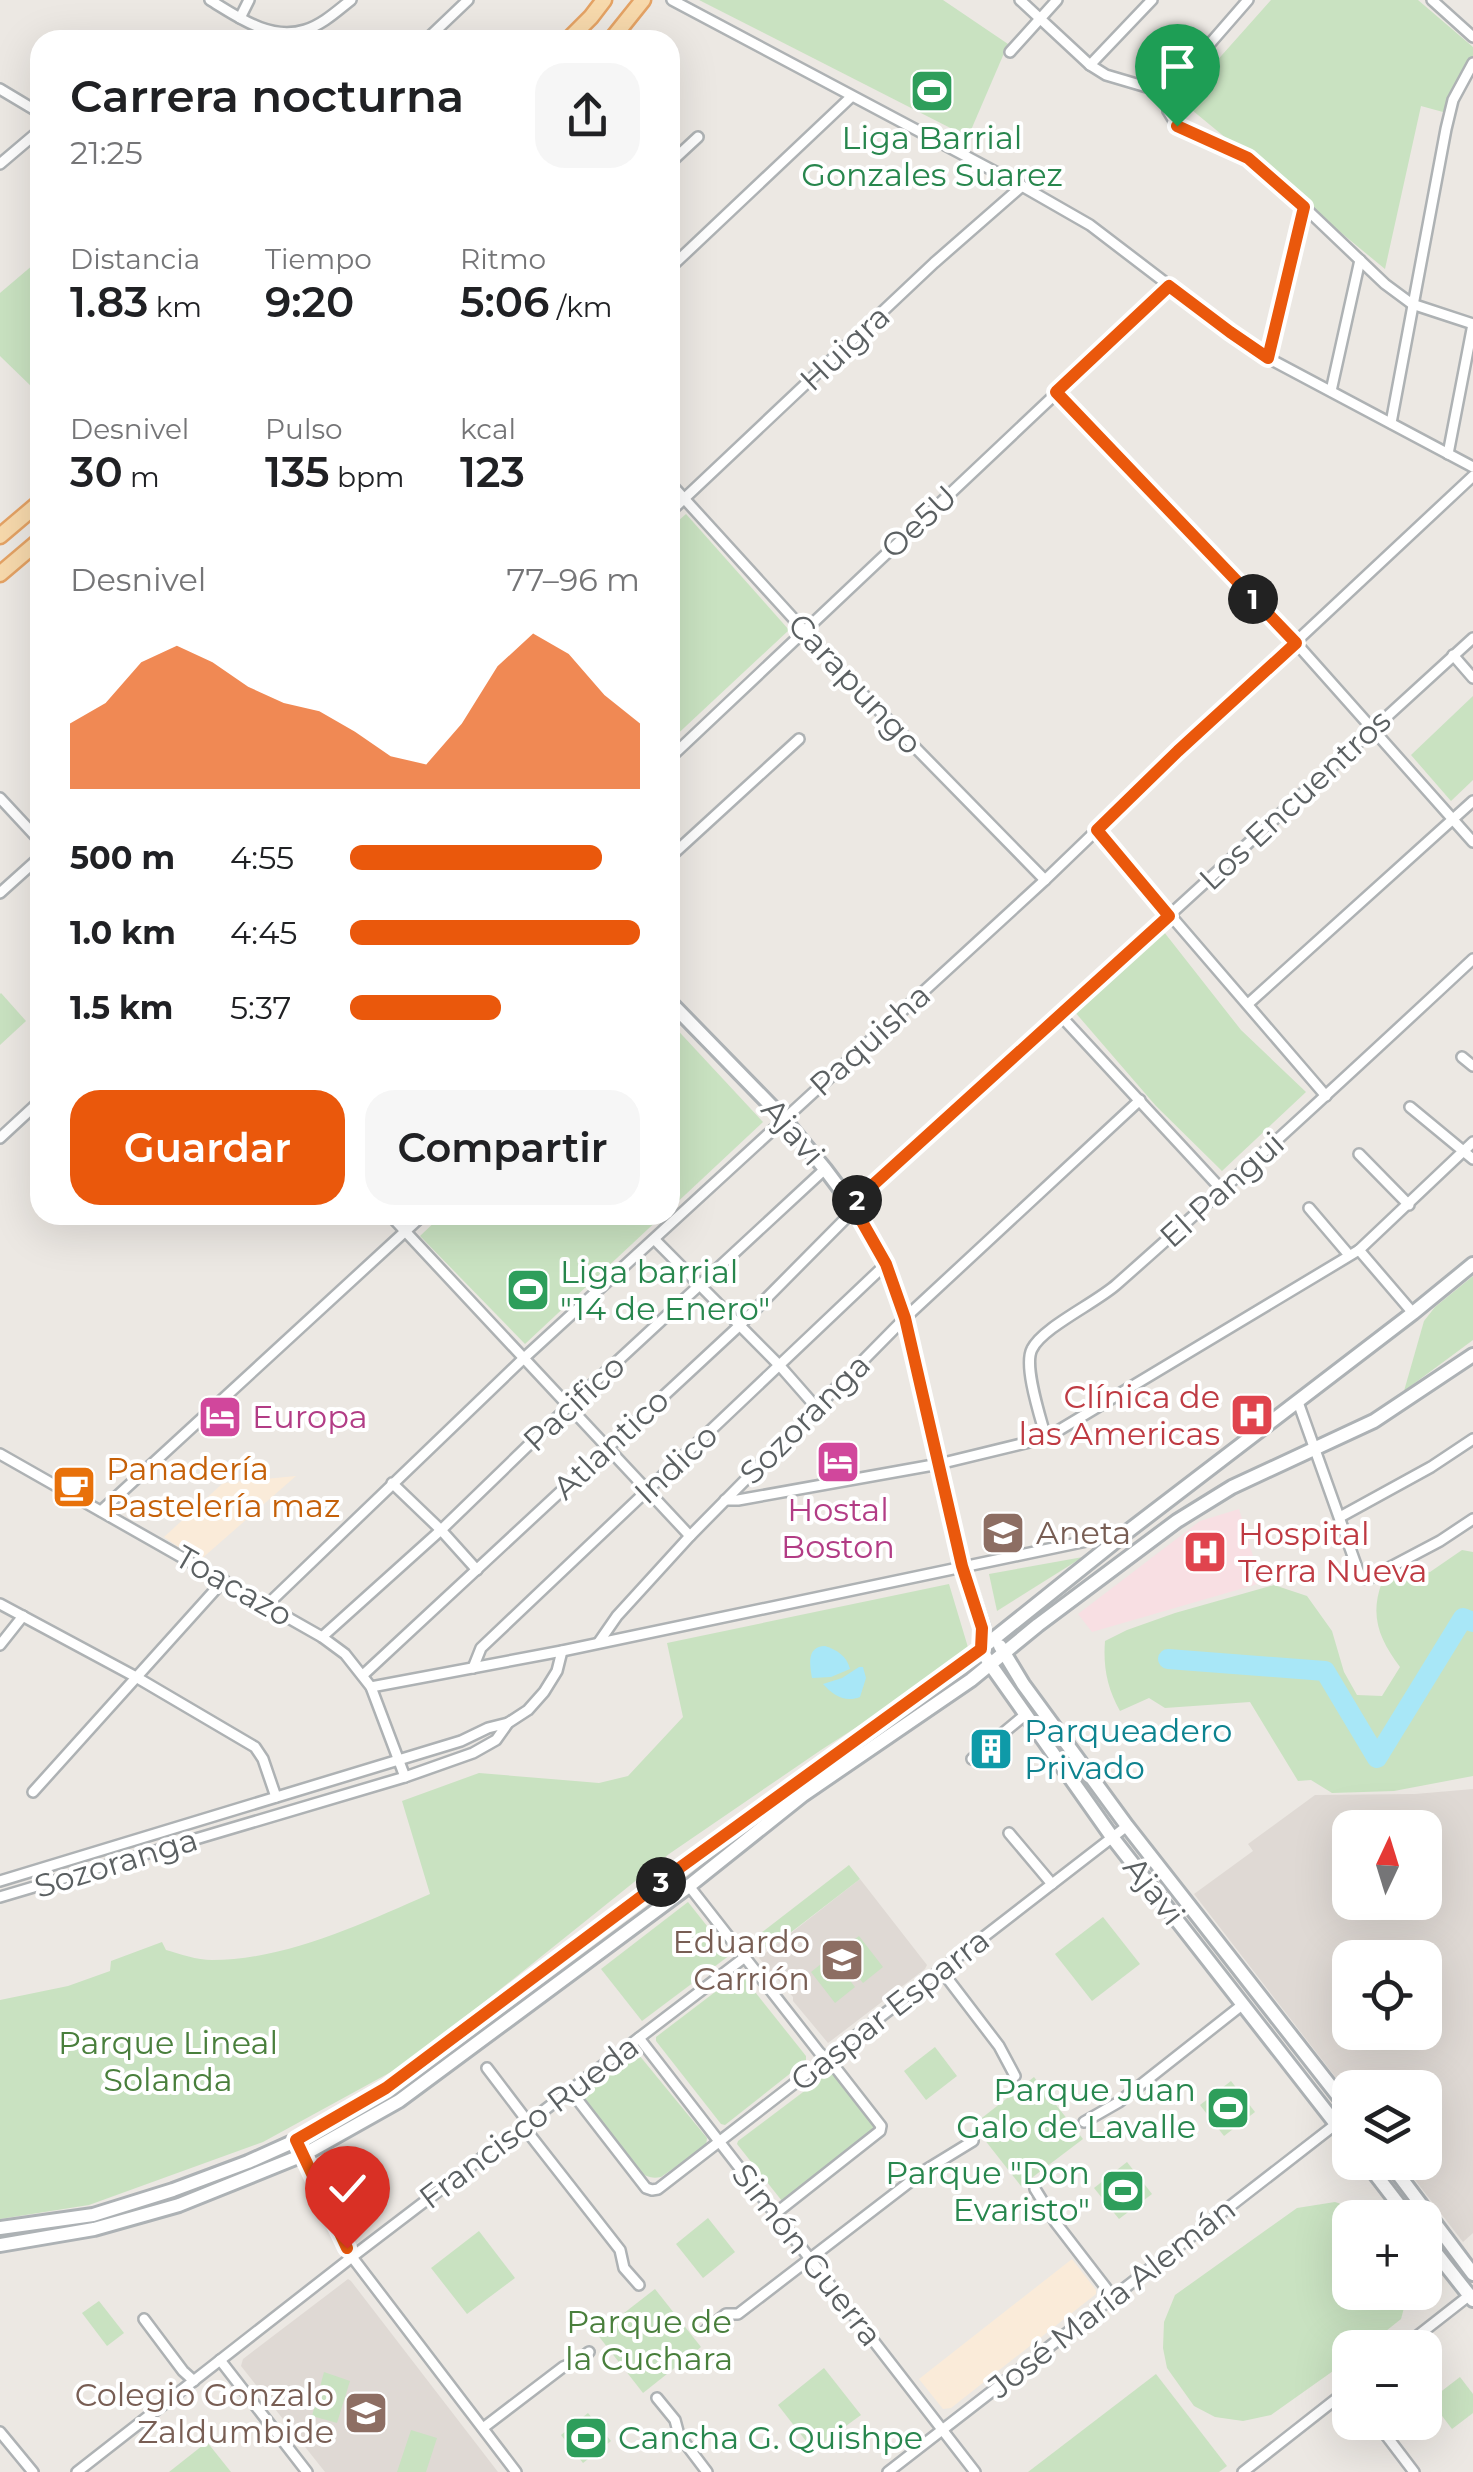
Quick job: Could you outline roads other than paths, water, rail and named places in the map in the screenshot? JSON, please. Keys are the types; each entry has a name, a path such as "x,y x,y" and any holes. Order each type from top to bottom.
{"main road":[{"path":"578,30 604,0"},
{"path":"619,30 643,0"},
{"path":"0,536 30,510"},
{"path":"0,574 30,548"}],"street":[{"path":"210,0 268,30"},
{"path":"240,18 249,0"},
{"path":"304,30 324,21 351,0"},
{"path":"436,30 468,0"},
{"path":"672,0 1090,224 1268,358 1473,466"},
{"path":"1020,0 1090,66 1167,92"},
{"path":"1010,52 1057,0"},
{"path":"1090,66 1152,0"},
{"path":"1229,0 1239,9"},
{"path":"1248,0 1167,92 1168,110 1177,126 1248,158 1385,284 1412,304 1473,324 1448,454"},
{"path":"1433,0 1473,37"},
{"path":"1392,423 1453,100 1473,63"},
{"path":"0,89 30,108"},
{"path":"680,259 851,97"},
{"path":"680,153 698,137"},
{"path":"0,164 30,138"},
{"name":"Huigra","path":"680,503 1022,186"},
{"path":"1268,358 1304,207"},
{"path":"1332,391 1360,260"},
{"name":"Oe5U","path":"680,749 1169,286"},
{"path":"1056,392 1296,643 1473,842"},
{"name":"Paquisha","path":"680,1216 1045,880 1473,476"},
{"name":"Carapungo","path":"680,494 804,631 1045,880"},
{"name":"Los Encuentros","path":"854,1207 1059,1014 1473,638"},
{"path":"1454,655 1473,678"},
{"path":"680,848 799,739"},
{"path":"0,798 30,830"},
{"path":"1248,1004 1473,801"},
{"path":"1097,830 1326,1096"},
{"path":"0,894 30,866"},
{"name":"El Pangui","path":"1046,1438 1029,1365 1032,1348 1048,1332 1110,1290 1223,1191 1473,960"},
{"name":"Ajavi","path":"680,1012 784,1118 854,1207 886,1264 905,1318 962,1566 982,1628 981,1649 1112,1837 1332,2119"},
{"path":"1059,1014 1223,1191"},
{"path":"1462,1057 1473,1066"},
{"name":"Sozoranga","path":"598,1643 616,1616 816,1407 905,1318 1140,1100"},
{"path":"1410,1107 1469,1155"},
{"path":"0,1138 30,1110"},
{"path":"726,1500 939,1464 1046,1438 1354,1252 1469,1155 1473,1142"},
{"path":"1358,1154 1409,1205"},
{"name":"Pacifico","path":"322,1637 825,1169"},
{"name":"Atlantico","path":"363,1676 739,1326 854,1207"},
{"path":"1308,1208 1413,1314"},
{"path":"400,1225 690,1536"},
{"path":"101,1511 412,1225"},
{"name":"Paquisha","path":"267,1605 524,1358 670,1225"},
{"path":"654,1240 816,1407"},
{"name":"Indico","path":"473,1668 481,1648 886,1264"},
{"path":"0,2228 93,2214 173,2190 296,2140 386,2088 996,1638 1473,1264"},
{"path":"0,2246 94,2230 179,2205 303,2155 399,2101 804,1796 922,1715 1204,1503 1374,1421 1473,1355"},
{"path":"1298,1402 1360,1576 1368,1579 1473,1520"},
{"path":"1340,1517 1473,1439"},
{"name":"Toacazo","path":"0,1454 224,1580 345,1654 371,1687 405,1777"},
{"path":"392,1483 477,1570"},
{"path":"371,1687 562,1651 1128,1532"},
{"path":"33,1792 224,1580"},
{"path":"0,1604 255,1747 264,1759 276,1796"},
{"path":"0,1645 23,1616"},
{"name":"Ajavi","path":"982,1628 996,1638 1022,1684 1127,1826 1332,2089"},
{"name":"Sozoranga","path":"0,1880 461,1742 508,1723 528,1710 544,1692 557,1671 562,1651"},
{"path":"972,1759 1026,1714"},
{"name":"Sozoranga","path":"0,1898 405,1777 473,1753 496,1740 508,1723"},
{"name":"Gaspar Esparra","path":"570,2090 646,2188 658,2189 1127,1826"},
{"path":"1009,1833 1052,1884"},
{"path":"689,1886 881,2126 880,2131 776,2212"},
{"name":"Francisco Rueda","path":"77,2472 745,1957"},
{"path":"941,1970 1016,2076"},
{"path":"1084,2122 1119,2102 1242,2006"},
{"name":"Simón Guerra","path":"639,2038 974,2472"},
{"path":"487,2068 620,2250 624,2268 638,2286"},
{"name":"José María Alemán","path":"888,2472 1332,2127"},
{"path":"296,2140 352,2257 516,2472"},
{"path":"706,2330 726,2314 738,2314 937,2161 973,2141"},
{"path":"1402,2180 1473,2274"},
{"path":"1035,2189 1113,2297"},
{"path":"1426,2330 1472,2296 1442,2260"},
{"path":"144,2319 194,2381"},
{"path":"484,2428 589,2352"},
{"path":"220,2360 306,2472"},
{"path":"657,2398 707,2472"},
{"path":"1243,2472 1332,2403"},
{"path":"0,2432 33,2472"},
{"path":"1390,2440 1414,2472"}],"water":[{"path":"825,1646 841,1654 850,1669 831,1677 812,1678 812,1653"},
{"path":"863,1667 866,1678 860,1697 840,1697 823,1684 842,1678"}],"waterway":[{"path":"1168,1659 1325,1671 1377,1758 1463,1618 1473,1622"}],"place":[{"name":"Liga Barrial Gonzales Suarez","path":"932,91"},
{"name":"Liga barrial \"14 de Enero\"","path":"528,1290"},
{"name":"Clínica de las Americas","path":"1252,1415"},
{"name":"Europa","path":"220,1417"},
{"name":"Hostal Boston","path":"838,1462"},
{"name":"Panadería Pastelería maz","path":"74,1487"},
{"name":"Aneta","path":"1003,1533"},
{"name":"Hospital Terra Nueva","path":"1205,1552"},
{"name":"Parqueadero Privado","path":"991,1749"},
{"name":"Eduardo Carrión","path":"842,1960"},
{"name":"Parque Juan Galo de Lavalle","path":"1228,2108"},
{"name":"Parque \"Don Evaristo\"","path":"1123,2191"},
{"name":"Colegio Gonzalo Zaldumbide","path":"366,2413"},
{"name":"Cancha G. Quishpe","path":"586,2438"}],"park label":[{"name":"Parque Lineal Solanda","path":"168,2062"},
{"name":"Parque de la Cuchara","path":"649,2340"}]}
